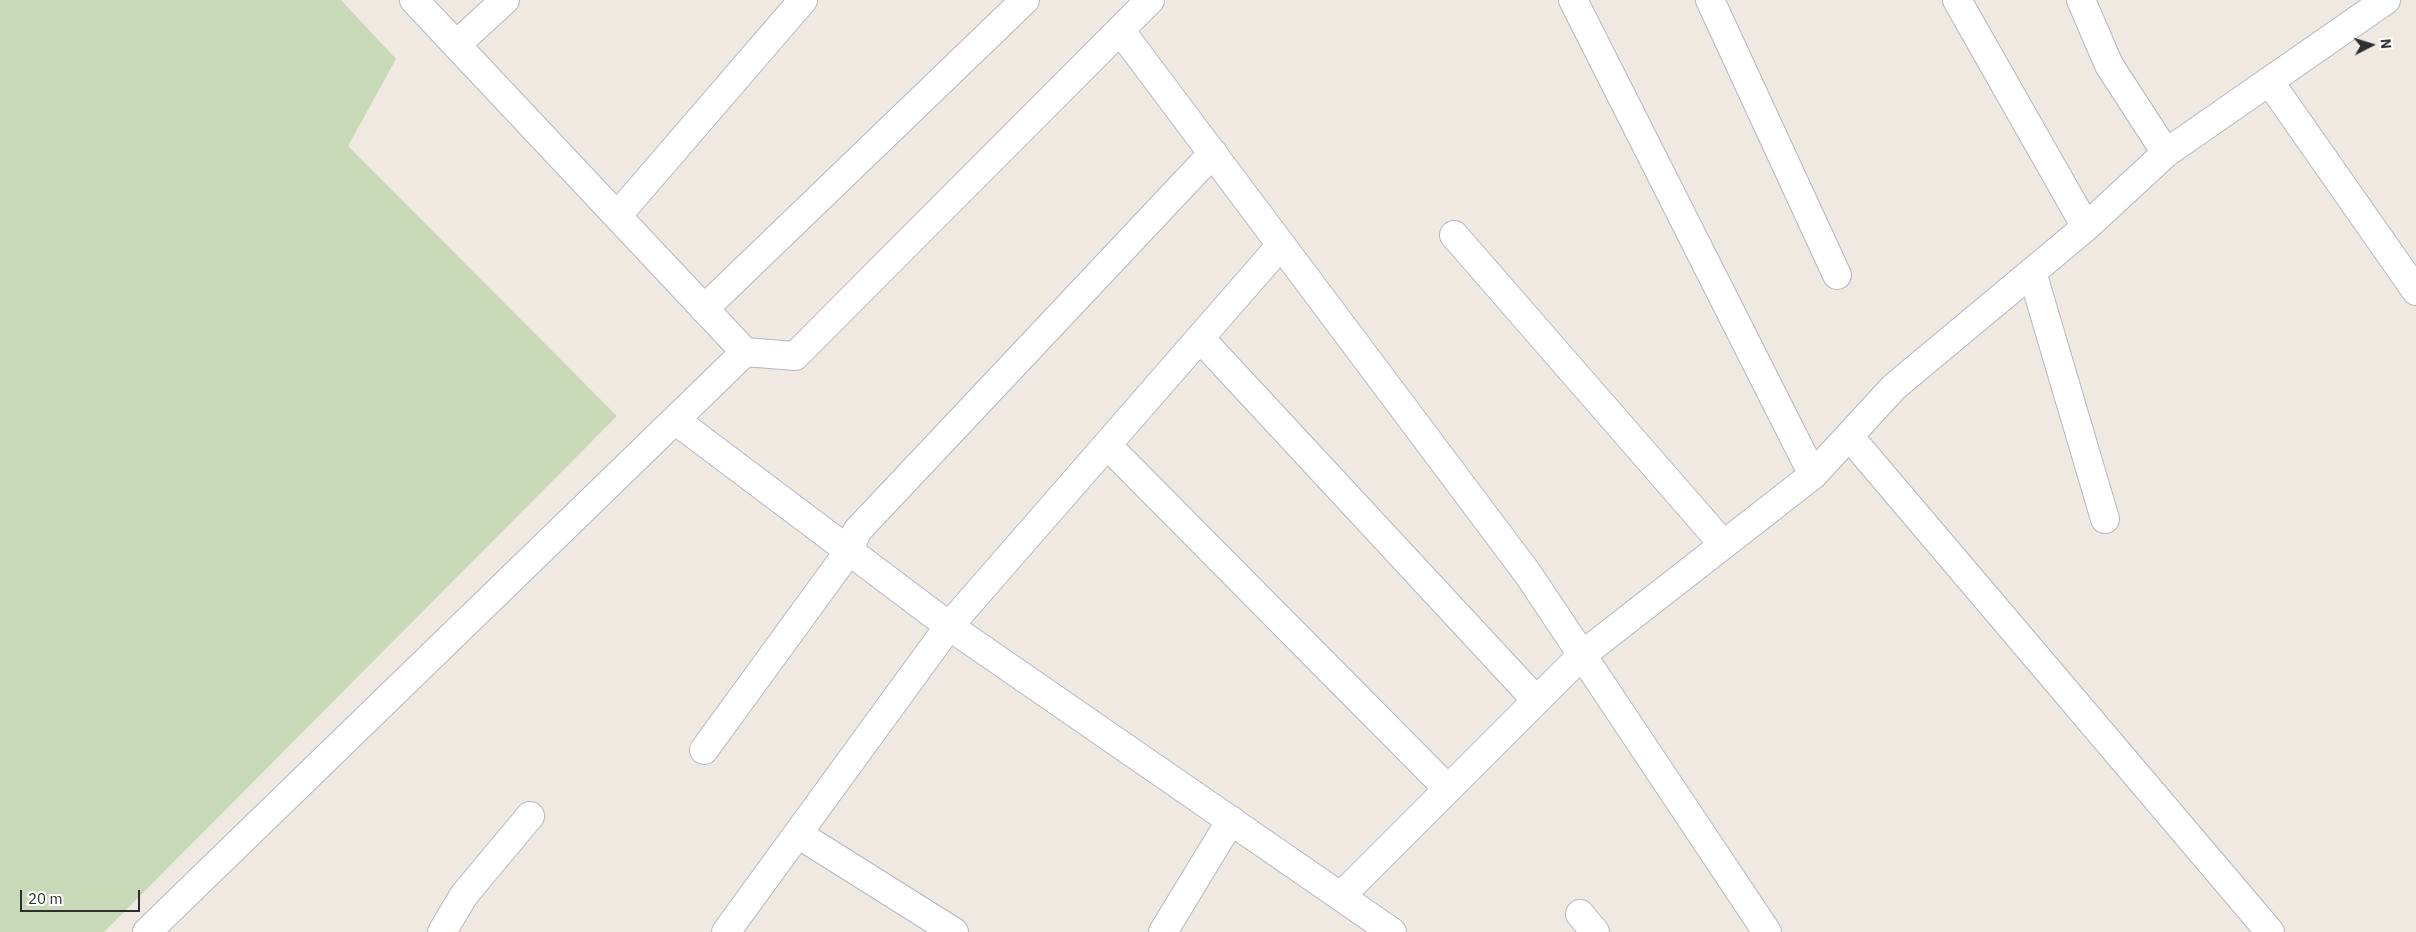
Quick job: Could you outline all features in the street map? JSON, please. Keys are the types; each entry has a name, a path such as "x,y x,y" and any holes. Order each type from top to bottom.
{"street":[{"path":"414,0 745,352 795,356 1150,0"},
{"path":"456,45 505,0"},
{"path":"617,216 803,0"},
{"path":"704,309 1025,0"},
{"path":"1573,0 1813,476"},
{"path":"1710,0 1837,275"},
{"path":"1957,0 2086,227"},
{"path":"2081,0 2109,65 2166,153"},
{"path":"1341,896 1582,654 1813,476 1894,386 2086,227 2166,153 2386,0"},
{"path":"1120,30 1528,574 1767,932"},
{"path":"2269,81 2416,291"},
{"path":"704,750 849,551 857,531 1213,154"},
{"path":"1454,235 1724,544"},
{"path":"726,932 949,626 1281,245"},
{"path":"2032,272 2105,519"},
{"path":"1200,338 1536,700"},
{"path":"147,932 745,352"},
{"path":"675,420 949,626 1392,932"},
{"path":"1849,436 2257,927"},
{"path":"1107,445 1447,788"},
{"path":"442,932 464,895 530,816"},
{"path":"1163,932 1231,820"},
{"path":"798,834 954,932"}],"green space":[{"path":"0,0 341,0 396,59 348,146 617,416 104,932 0,932"}]}
